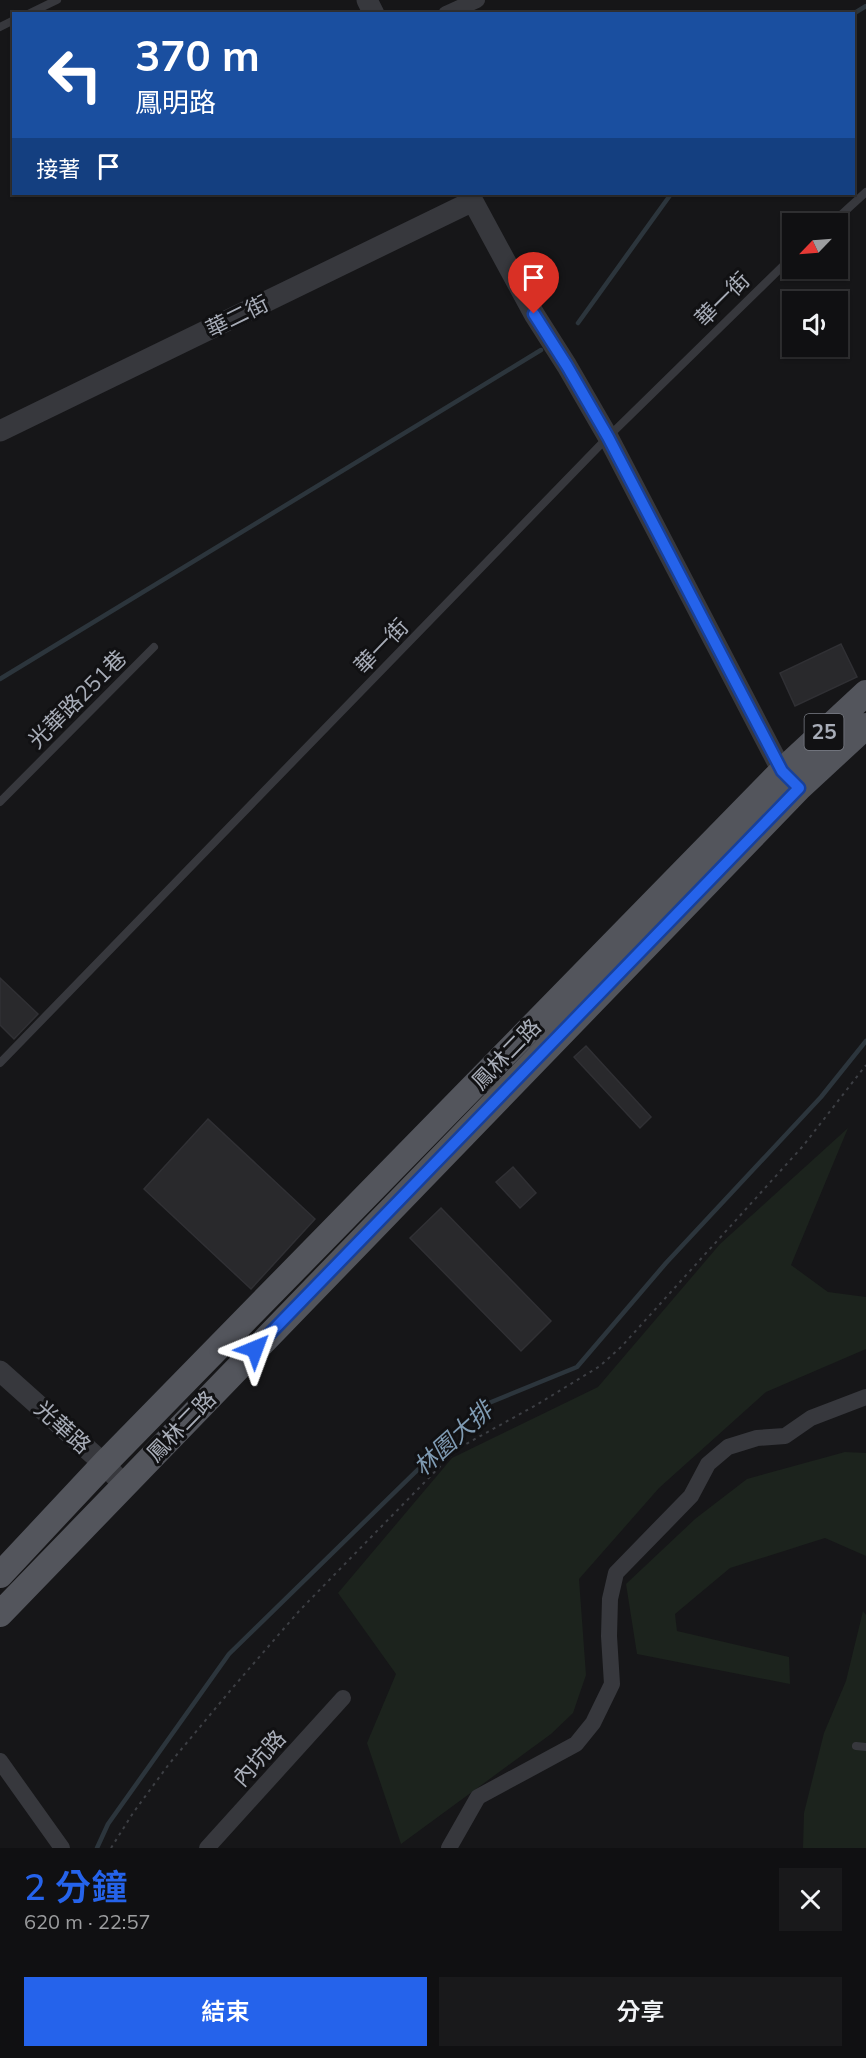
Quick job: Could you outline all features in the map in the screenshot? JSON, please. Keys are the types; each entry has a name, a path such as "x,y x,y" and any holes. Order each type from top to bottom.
{"main road":[{"name":"鳳林二路","path":"0,1614 790,780 866,693"},
{"name":"鳳林二路","path":"0,1575 104,1464 790,780 866,726"}],"street":[{"path":"450,12 477,0"},
{"path":"471,197 534,314 608,437 790,780"},
{"name":"華二街","path":"0,431 471,197"},
{"name":"光華路","path":"0,1371 104,1464 124,1485"},
{"path":"449,1848 478,1797 576,1744 593,1723 612,1684 609,1636 610,1599 616,1573 691,1496 708,1464 728,1447 758,1438 785,1436 811,1418 865,1399"},
{"name":"內坑路","path":"207,1848 343,1698"},
{"path":"0,1761 62,1848"}],"lane":[{"path":"32,12 57,0"},
{"path":"843,213 866,192"},
{"name":"華一街","path":"0,1063 608,437 782,266"},
{"name":"光華路251巷","path":"0,802 154,647"}],"path":[{"path":"111,1848 169,1764 300,1610 458,1449 600,1366 622,1346 803,1146 866,1065"}],"shaded area":[{"path":"848,1128 791,1265 828,1292 866,1297 866,1349 766,1392 659,1488 579,1579 586,1675 573,1713 551,1734 401,1844 367,1743 396,1674 338,1593 452,1458 598,1387 720,1244"},
{"path":"845,1452 866,1453 866,1556 825,1538 730,1568 675,1614 677,1631 789,1657 790,1684 637,1654 626,1584 695,1519 747,1479"},
{"path":"863,1611 866,1615 866,1848 803,1848 804,1813 824,1733 846,1681"}],"building":[{"path":"841,644 857,677 795,706 780,673"},
{"path":"0,978 38,1014 14,1039 0,1025"},
{"path":"586,1046 651,1117 640,1128 574,1057"},
{"path":"208,1119 315,1219 251,1289 144,1189"},
{"path":"513,1167 536,1193 520,1208 496,1182"},
{"path":"441,1208 551,1321 521,1351 410,1238"}],"waterway":[{"path":"855,13 866,6"},
{"path":"578,323 670,195"},
{"path":"0,679 541,350"},
{"name":"林園大排","path":"97,1848 108,1824 229,1654 484,1405 577,1367 666,1263 821,1097 866,1041"}],"route":[{"path":"255,1349 799,788 782,771 608,437 534,314"}]}
